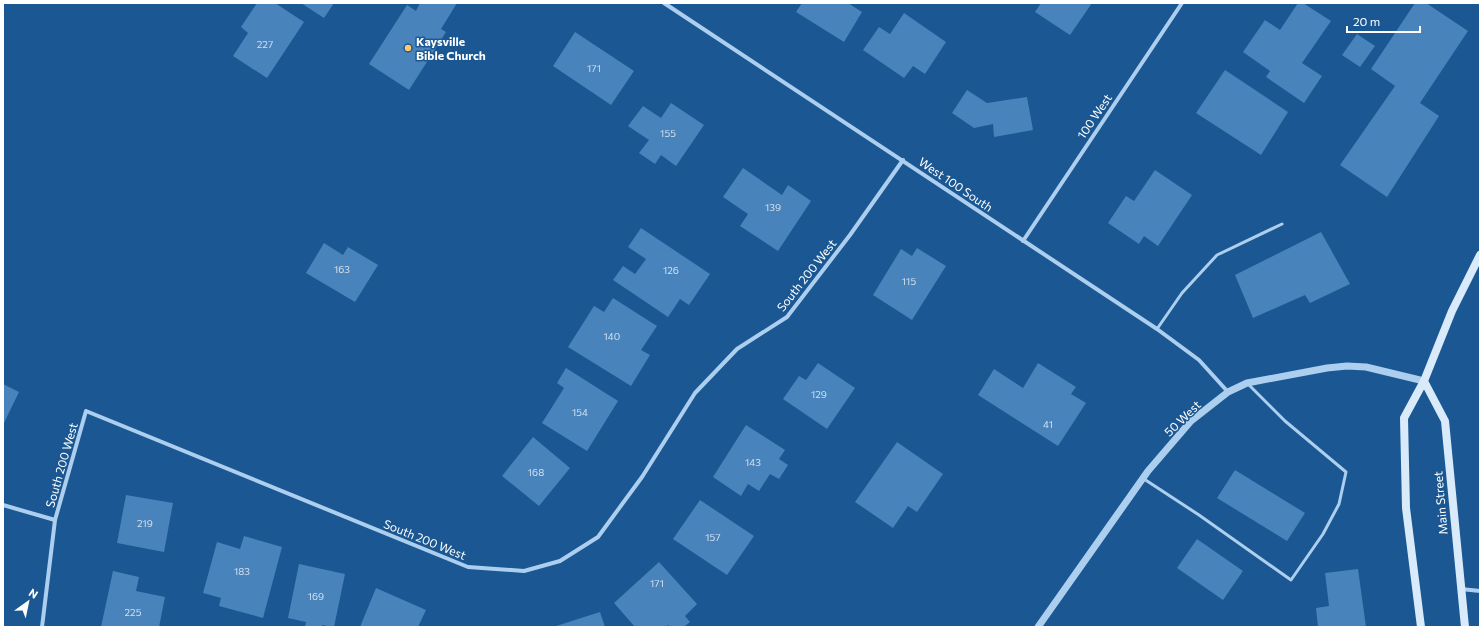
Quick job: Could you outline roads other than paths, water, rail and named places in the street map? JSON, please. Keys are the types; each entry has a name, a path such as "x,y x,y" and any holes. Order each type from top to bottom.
{"main road":[{"path":"1421,627 1406,508 1404,418 1424,381 1452,311 1480,255"},
{"name":"Main Street","path":"1424,381 1445,421 1460,589 1465,627"}],"street":[{"name":"West 100 South","path":"664,3 1157,330 1199,360 1228,392"},
{"name":"100 West","path":"1023,241 1182,3"},
{"name":"South 200 West","path":"42,627 55,520 86,411 468,567 524,571 560,561 598,537 642,477 695,394 737,349 787,317 850,235 902,160"},
{"name":"50 West","path":"1038,627 1142,478 1191,421 1228,392 1246,383 1327,368 1347,366 1366,367 1424,381"},
{"path":"3,505 55,520"},
{"path":"1460,589 1480,591"}],"lane":[{"path":"1157,330 1182,293 1218,255 1282,224"},
{"path":"1142,478 1199,515 1290,580 1323,534 1339,504 1346,472 1285,421 1246,383"}],"place":[{"name":"Kaysville Bible Church","path":"408,48"}]}
